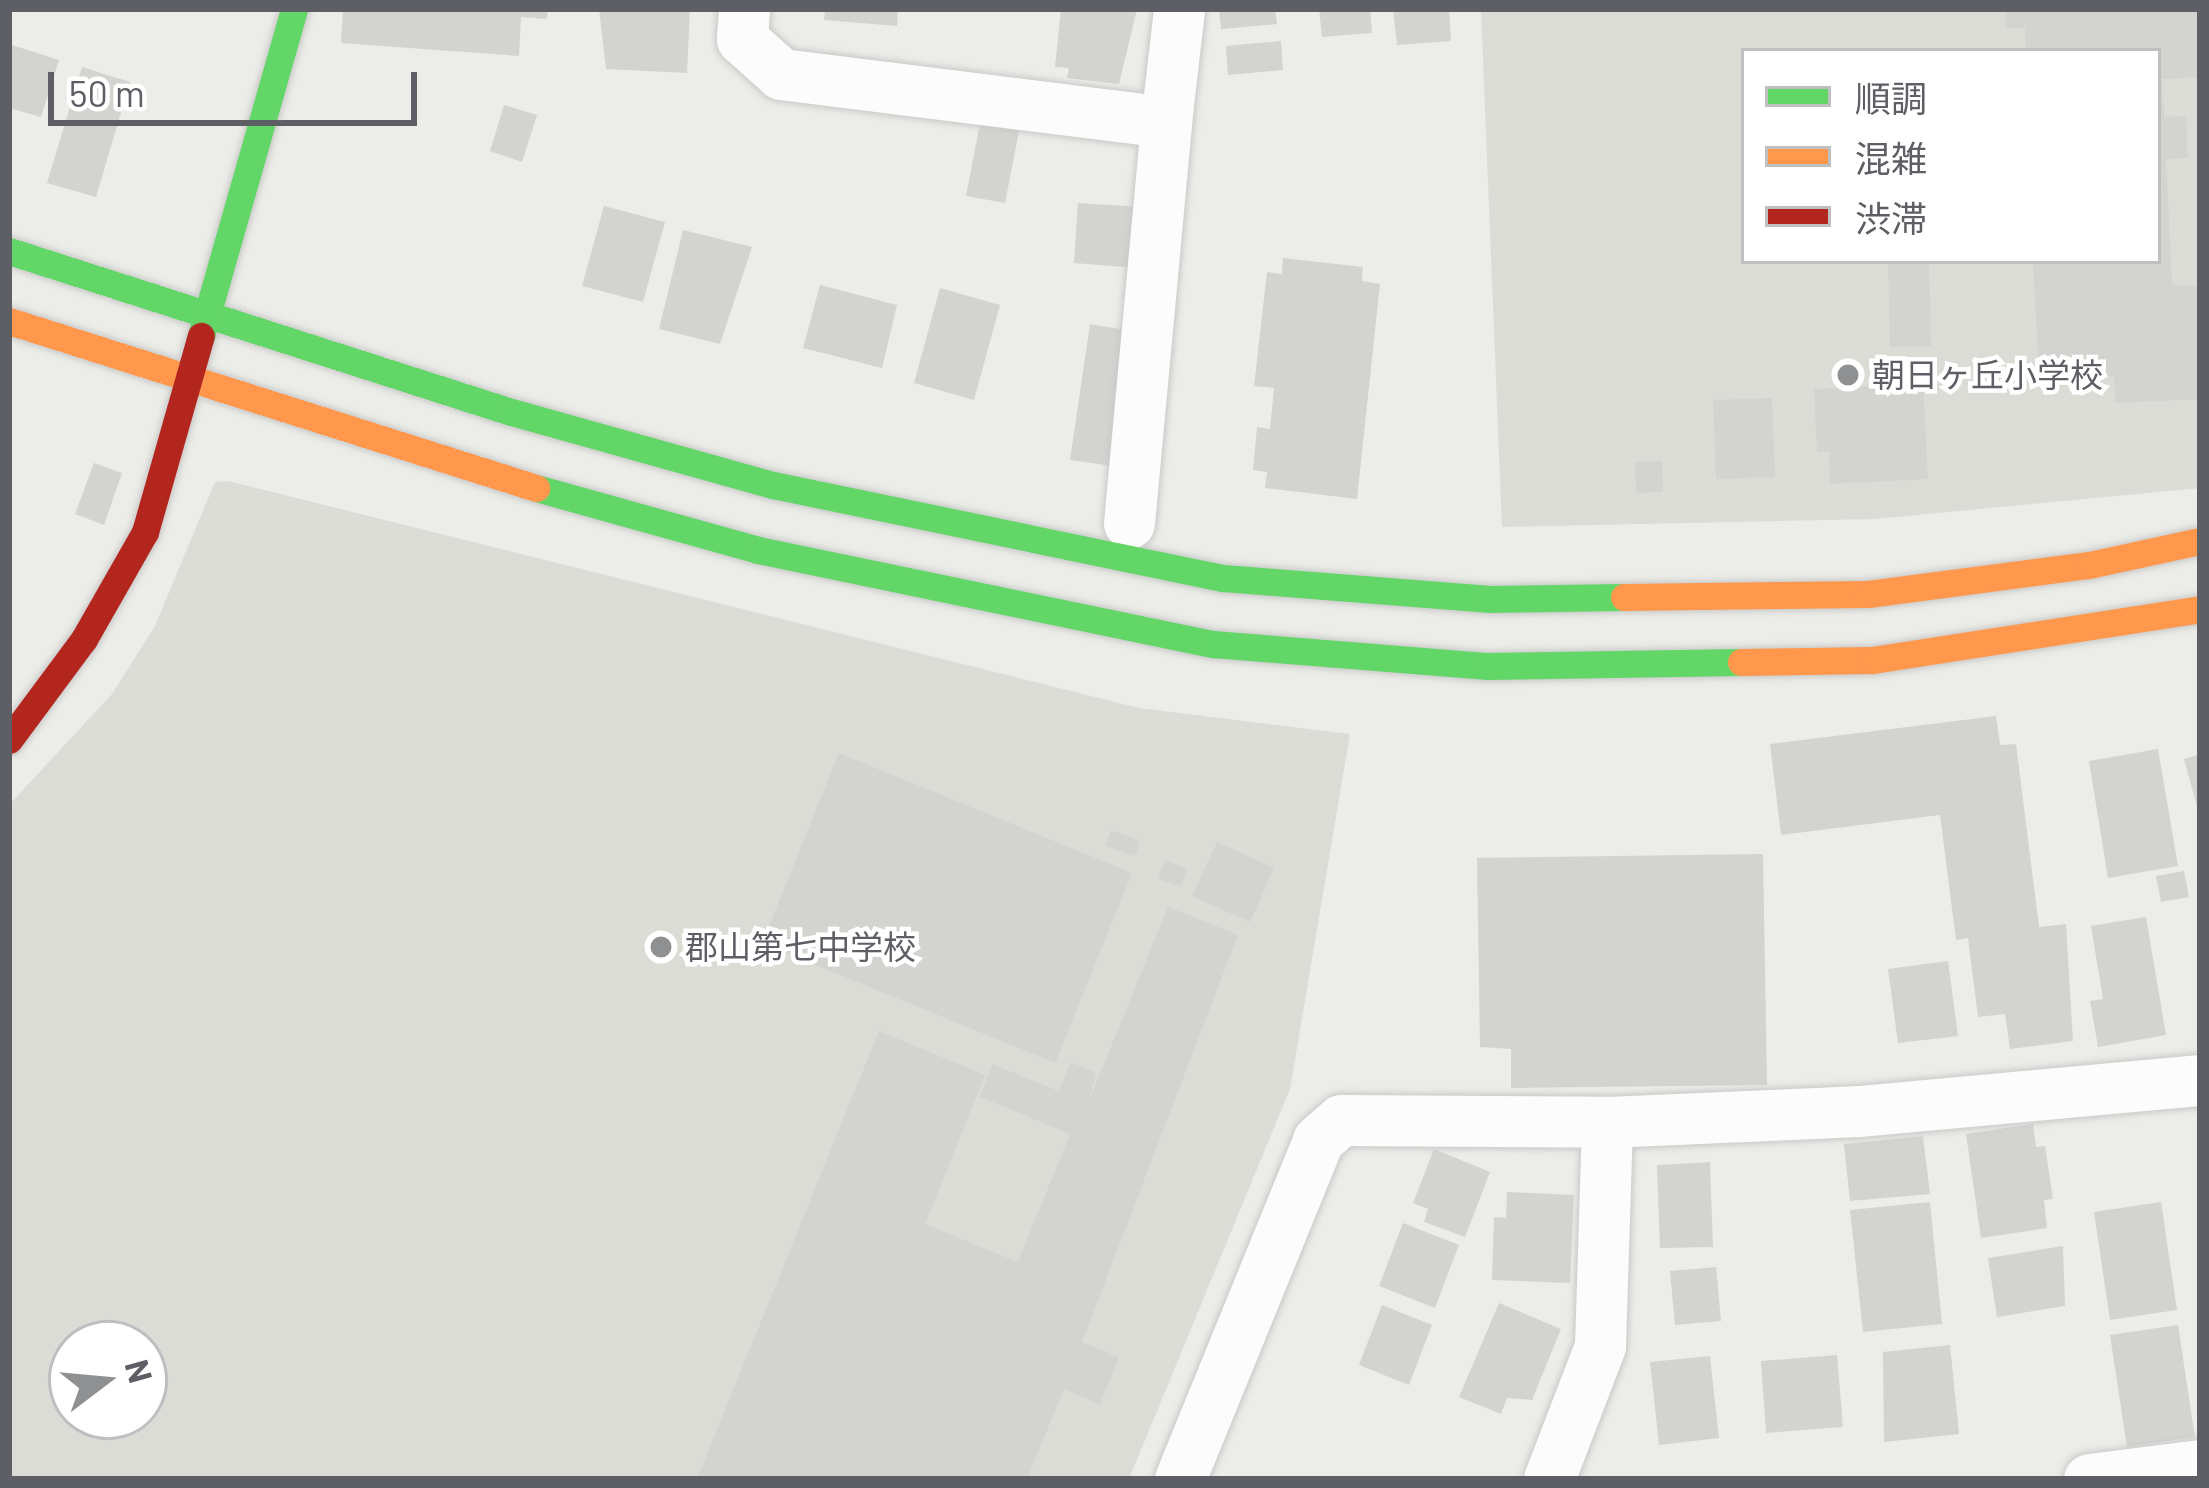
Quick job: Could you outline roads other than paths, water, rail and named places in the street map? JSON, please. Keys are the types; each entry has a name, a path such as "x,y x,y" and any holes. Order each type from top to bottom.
{"street":[{"path":"9,740 85,639 145,532 294,9"},
{"path":"744,9 742,39 781,74 1166,122"},
{"path":"1129,523 1179,9"},
{"path":"9,251 206,318 773,485 1222,578 1490,599 1868,594 2089,565 2200,541"},
{"path":"9,321 188,380 758,550 1214,644 1488,666 1873,661 2200,609"},
{"path":"1180,1479 1326,1130 1358,1116 1607,1122 1859,1112 2200,1080"},
{"path":"1550,1479 1600,1346 1607,1122"},
{"path":"2089,1479 2200,1465"}],"place":[{"name":"朝日ヶ丘小学校","path":"1848,375"},
{"name":"郡山第七中学校","path":"661,947"}]}
